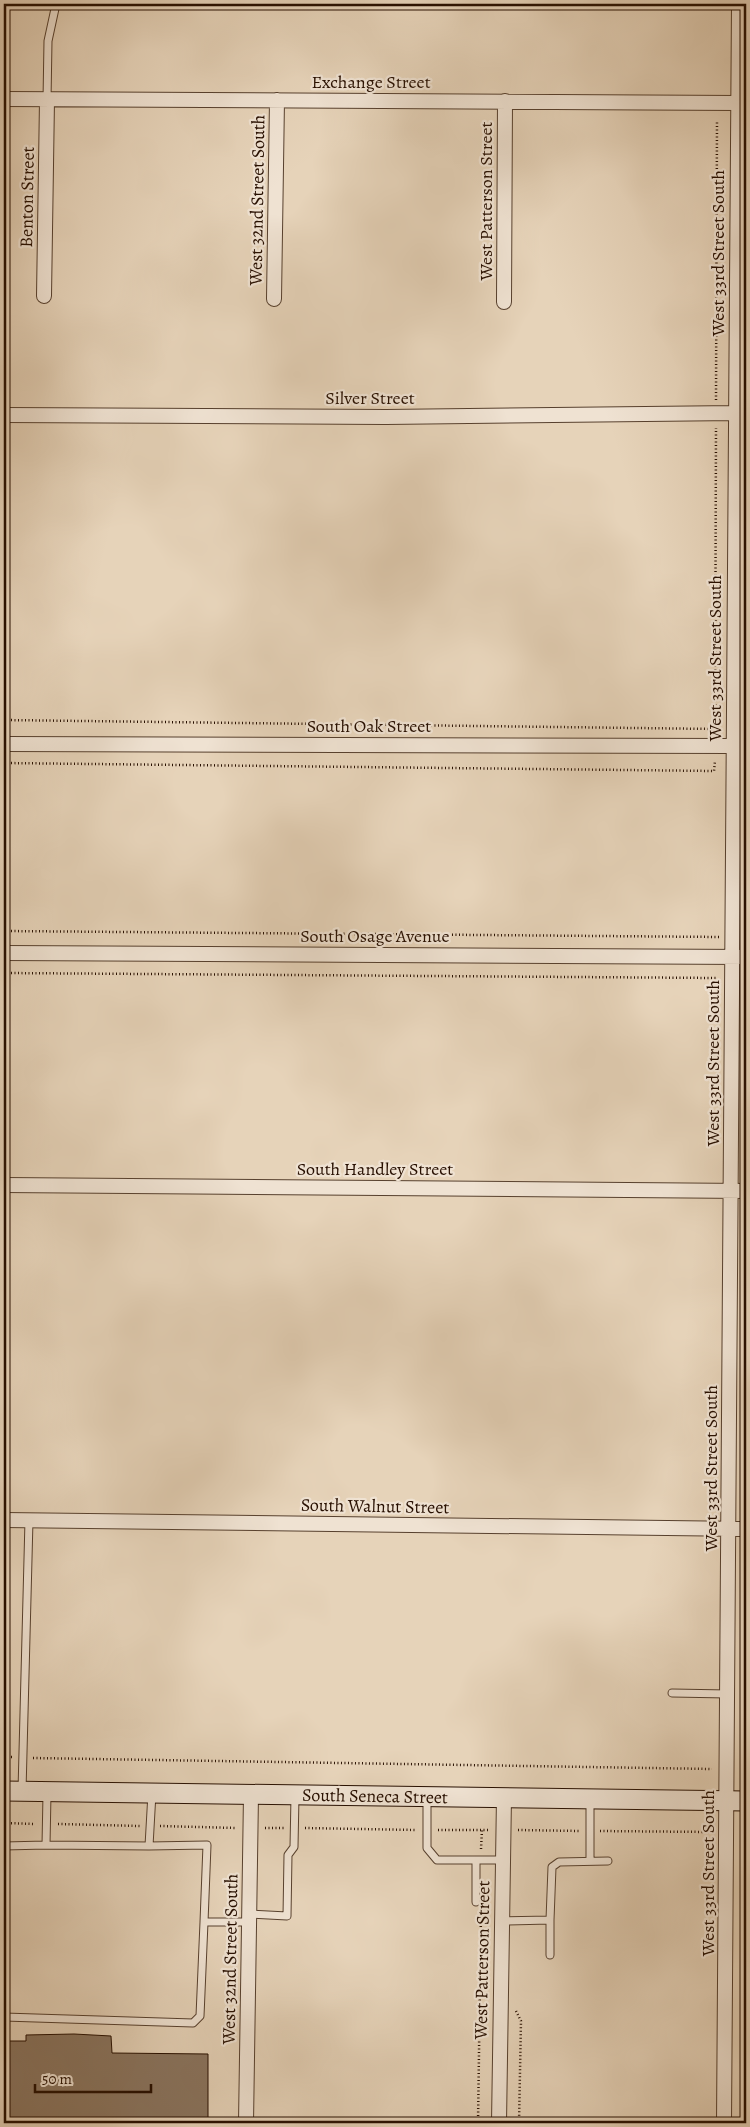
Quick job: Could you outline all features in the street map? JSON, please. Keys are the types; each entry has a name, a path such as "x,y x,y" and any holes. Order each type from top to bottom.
{"street":[{"name":"West 33rd Street South","path":"724,2123 728,1769 732,937 740,796 734,746 741,457 736,413 742,80 739,4"},
{"name":"Exchange Street","path":"4,99 505,100 741,110"},
{"name":"Benton Street","path":"44,296 47,100"},
{"name":"West 32nd Street South","path":"274,299 277,100"},
{"name":"West Patterson Street","path":"504,302 505,100"},
{"name":"Silver Street","path":"4,415 395,417 736,413"},
{"name":"South Oak Street","path":"4,744 734,746"},
{"name":"South Osage Avenue","path":"4,953 746,957"},
{"name":"South Handley Street","path":"4,1185 746,1191"},
{"name":"South Walnut Street","path":"4,1520 746,1529"},
{"name":"South Seneca Street","path":"13,1791 746,1801"},
{"name":"West 32nd Street South","path":"246,2123 251,1795"},
{"name":"West Patterson Street","path":"499,2123 504,1797"}],"lane":[{"path":"47,100 48,41 56,4"},
{"path":"13,1791 22,1758 29,1520"},
{"path":"672,1693 728,1694"},
{"path":"46,1845 47,1792"},
{"path":"149,1846 152,1793"},
{"path":"204,1922 286,1916 288,1855 294,1847 295,1795"},
{"path":"427,1797 427,1848 437,1860 502,1860"},
{"path":"590,1798 590,1861"},
{"path":"4,1846 207,1845 200,2016 193,2023 4,2017"},
{"path":"478,1905 479,1860"},
{"path":"550,1955 552,1867 559,1862 608,1861"},
{"path":"502,1921 550,1920"}],"path":[{"path":"4,763 714,771 717,121"},
{"path":"4,720 734,729"},
{"path":"4,931 732,937"},
{"path":"4,973 732,979"},
{"path":"4,1757 746,1769 746,1624"},
{"path":"4,1823 250,1828 746,1833"},
{"path":"479,1860 482,1830"},
{"path":"478,1905 478,2123"},
{"path":"516,2010 521,2021 519,2123"}],"building":[{"path":"74,2034 111,2036 112,2053 208,2054 208,2123 4,2123 4,2041 26,2041 26,2035"}]}
